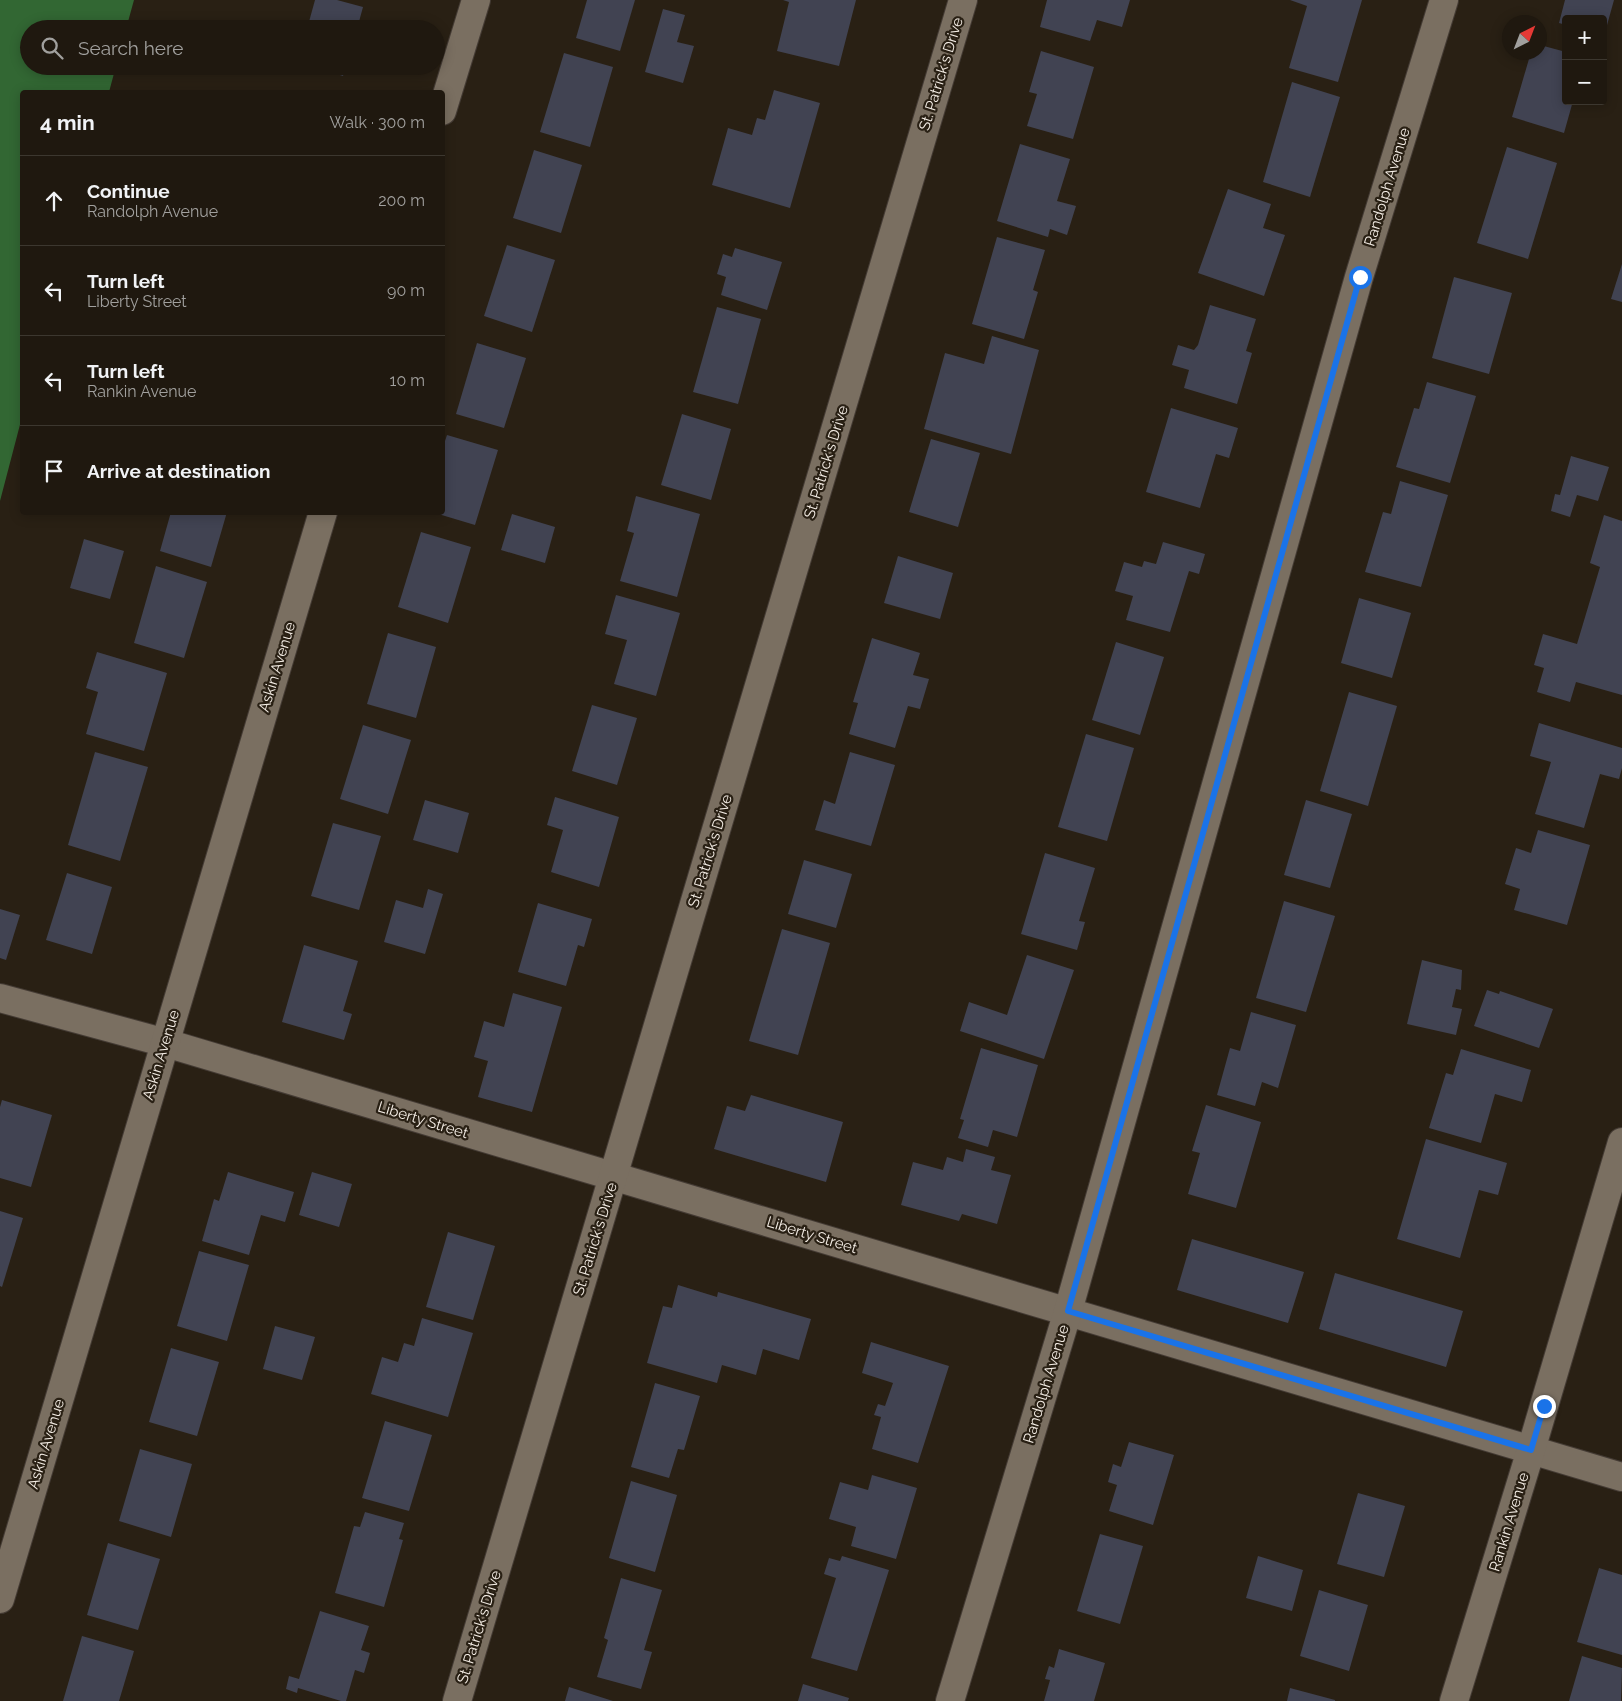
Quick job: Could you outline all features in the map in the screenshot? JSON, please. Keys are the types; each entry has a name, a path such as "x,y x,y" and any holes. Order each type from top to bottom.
{"street":[{"path":"445,101 476,0"},
{"name":"St. Patrick's Drive","path":"457,1701 963,0"},
{"name":"Randolph Avenue","path":"950,1701 1068,1311 1360,277 1444,0"},
{"name":"Askin Avenue","path":"0,1598 322,515"},
{"name":"Liberty Street","path":"0,998 166,1043 1622,1477"},
{"name":"Rankin Avenue","path":"1454,1701 1622,1142"}],"green space":[{"path":"0,0 134,0 128,20 20,20 20,75 114,75 110,90 20,90 20,425 0,501"}],"building":[{"path":"315,0 337,0 363,7 359,20 309,20"},
{"path":"587,0 635,0 620,51 576,38"},
{"path":"783,0 856,0 839,66 777,51 789,2"},
{"path":"1047,0 1130,0 1122,27 1097,20 1090,41 1040,27"},
{"path":"1290,0 1362,0 1338,82 1289,68 1307,6"},
{"path":"1565,0 1614,0 1607,25 1607,15 1562,15 1562,24 1559,23"},
{"path":"663,9 685,15 677,42 694,46 683,83 645,72"},
{"path":"1547,47 1562,51 1562,105 1572,105 1564,133 1512,117 1529,60 1547,60"},
{"path":"1041,51 1094,67 1073,139 1027,126 1037,94 1029,92"},
{"path":"564,53 613,67 590,147 540,132"},
{"path":"1292,82 1340,97 1310,197 1263,182"},
{"path":"774,90 820,103 790,208 712,185 728,128 752,135 757,118 765,120"},
{"path":"1020,144 1070,159 1057,201 1076,206 1067,235 1050,229 1048,237 997,221"},
{"path":"1507,147 1557,163 1528,259 1477,243"},
{"path":"534,150 582,165 561,233 513,218"},
{"path":"1228,189 1271,204 1263,228 1285,235 1264,296 1198,273"},
{"path":"997,237 1045,250 1033,290 1038,292 1024,339 972,324"},
{"path":"507,245 555,260 532,332 484,316"},
{"path":"735,248 782,262 767,310 721,295 726,277 717,274 723,254 732,257"},
{"path":"1622,264 1622,302 1611,299"},
{"path":"1454,277 1512,293 1489,374 1432,358"},
{"path":"1210,305 1256,319 1246,351 1252,353 1237,404 1184,388 1189,370 1172,365 1178,345 1194,350 1198,345"},
{"path":"717,307 761,319 738,404 693,392"},
{"path":"992,336 1039,350 1011,454 924,429 945,353 984,364"},
{"path":"477,343 526,358 504,428 456,414"},
{"path":"1427,382 1476,396 1450,483 1396,467 1414,408 1419,409"},
{"path":"1171,408 1238,428 1229,458 1216,454 1200,508 1146,492"},
{"path":"682,414 731,429 711,500 661,485"},
{"path":"447,435 498,450 475,525 442,515 445,515 445,441"},
{"path":"931,439 980,453 958,527 909,512"},
{"path":"1571,456 1609,467 1598,501 1577,495 1570,517 1551,511 1555,494 1560,495"},
{"path":"1400,481 1448,495 1421,587 1365,572 1383,512 1391,514"},
{"path":"636,496 700,514 677,597 620,581 634,533 627,531"},
{"path":"512,514 555,527 545,563 501,550"},
{"path":"170,515 226,515 211,567 160,551"},
{"path":"1604,515 1622,521 1622,695 1576,682 1570,702 1537,692 1544,668 1534,665 1543,634 1577,644 1600,567 1590,563"},
{"path":"421,532 471,547 448,623 398,607"},
{"path":"84,539 124,551 110,599 70,588"},
{"path":"1163,542 1205,554 1199,574 1189,571 1170,632 1126,620 1133,596 1115,591 1124,562 1142,567 1144,561 1156,564"},
{"path":"898,556 953,573 940,619 884,603"},
{"path":"156,566 207,582 184,658 134,643"},
{"path":"616,595 680,613 656,696 614,684 627,640 605,634"},
{"path":"1359,598 1411,613 1392,678 1341,663"},
{"path":"388,633 436,647 416,718 367,704"},
{"path":"872,638 920,653 913,675 929,679 920,709 908,706 895,748 849,734 858,703 853,702"},
{"path":"1116,642 1164,657 1140,735 1092,720"},
{"path":"97,652 167,673 144,751 86,734 98,692 86,688"},
{"path":"1349,692 1397,706 1368,806 1320,791"},
{"path":"592,705 637,718 617,785 572,771"},
{"path":"1539,723 1622,748 1622,768 1619,779 1600,774 1584,828 1535,814 1551,762 1530,756"},
{"path":"363,725 411,740 388,814 340,799"},
{"path":"1086,734 1134,748 1107,841 1058,827"},
{"path":"95,752 148,767 120,861 68,845"},
{"path":"850,752 895,765 871,846 815,830 824,800 835,804"},
{"path":"555,797 619,817 599,887 551,872 563,830 547,825"},
{"path":"425,800 469,813 458,853 413,840"},
{"path":"1306,800 1352,814 1330,888 1284,875"},
{"path":"333,823 381,836 359,910 311,896"},
{"path":"1538,830 1590,845 1567,925 1514,910 1520,889 1505,884 1516,848 1531,853"},
{"path":"1045,853 1095,868 1079,921 1085,922 1077,950 1021,934"},
{"path":"804,860 852,874 836,928 788,914"},
{"path":"67,873 112,887 92,954 46,940"},
{"path":"428,889 443,894 425,954 384,942 396,900 423,908"},
{"path":"1284,901 1335,916 1306,1012 1256,998"},
{"path":"538,903 592,919 584,947 578,945 566,986 518,972"},
{"path":"0,909 20,915 6,960 0,958"},
{"path":"782,929 830,943 798,1055 749,1041"},
{"path":"304,945 358,961 343,1011 352,1014 344,1040 282,1022"},
{"path":"1027,955 1074,970 1044,1059 960,1031 969,1002 1007,1015"},
{"path":"1422,960 1462,970 1461,990 1456,989 1452,1007 1462,1009 1456,1035 1407,1024"},
{"path":"1487,990 1499,994 1500,991 1553,1009 1539,1048 1474,1026"},
{"path":"513,993 562,1007 532,1112 478,1097 488,1061 474,1057 484,1021 504,1027"},
{"path":"1251,1012 1296,1025 1278,1088 1262,1082 1255,1106 1217,1095 1230,1048 1240,1051"},
{"path":"981,1048 1038,1065 1017,1137 993,1130 988,1147 958,1138 964,1120 960,1119"},
{"path":"1461,1049 1531,1070 1522,1102 1495,1094 1481,1143 1429,1128 1446,1073 1453,1075"},
{"path":"751,1095 843,1122 826,1182 714,1149 727,1106 745,1111"},
{"path":"2,1100 52,1115 31,1187 0,1178 0,1107"},
{"path":"1206,1105 1261,1122 1236,1208 1188,1194 1200,1153 1192,1151"},
{"path":"1426,1139 1507,1163 1498,1195 1479,1190 1460,1258 1397,1239"},
{"path":"966,1149 995,1157 991,1170 1011,1175 997,1224 962,1214 959,1221 901,1205 913,1162 943,1170 947,1157 963,1162"},
{"path":"228,1172 294,1192 285,1222 261,1215 249,1255 202,1241 214,1199 219,1201"},
{"path":"312,1172 352,1184 339,1227 299,1215"},
{"path":"0,1211 23,1218 2,1287 0,1286"},
{"path":"448,1232 495,1246 473,1320 426,1307"},
{"path":"1192,1239 1304,1272 1288,1323 1177,1290"},
{"path":"199,1251 249,1265 227,1341 177,1326"},
{"path":"1335,1273 1463,1311 1446,1367 1319,1329"},
{"path":"678,1285 717,1297 718,1292 811,1319 799,1360 763,1349 756,1375 722,1365 717,1383 647,1363 663,1306 672,1308"},
{"path":"422,1318 473,1333 448,1417 371,1394 382,1357 398,1362 404,1343 414,1346"},
{"path":"275,1326 315,1337 302,1380 263,1369"},
{"path":"871,1342 949,1366 918,1463 872,1449 881,1417 874,1415 878,1404 885,1406 893,1383 862,1373"},
{"path":"171,1348 219,1362 197,1436 149,1422"},
{"path":"655,1383 700,1396 684,1450 678,1449 669,1478 631,1467"},
{"path":"385,1421 432,1435 409,1511 362,1498"},
{"path":"1129,1442 1174,1455 1153,1525 1109,1511 1117,1485 1108,1482 1113,1464 1121,1467"},
{"path":"140,1449 192,1464 171,1537 119,1521"},
{"path":"872,1475 917,1488 896,1559 851,1546 856,1527 829,1519 840,1482 868,1490"},
{"path":"631,1481 677,1495 655,1572 609,1558"},
{"path":"1358,1493 1405,1506 1384,1577 1337,1564"},
{"path":"365,1512 404,1523 399,1539 403,1540 384,1607 335,1593 354,1526 360,1527"},
{"path":"1100,1534 1143,1546 1120,1624 1077,1611"},
{"path":"108,1543 160,1559 138,1630 87,1615"},
{"path":"842,1556 889,1570 857,1671 811,1658 836,1578 824,1574 829,1558 840,1561"},
{"path":"1258,1556 1303,1570 1292,1611 1246,1598"},
{"path":"1599,1568 1622,1575 1622,1655 1577,1642"},
{"path":"621,1578 662,1590 644,1650 652,1652 641,1689 597,1677 608,1640 604,1638"},
{"path":"1319,1590 1368,1605 1349,1671 1300,1656"},
{"path":"320,1611 369,1626 361,1650 370,1653 364,1673 355,1670 346,1701 298,1688 297,1693 286,1689 289,1676 299,1679"},
{"path":"82,1636 134,1651 119,1701 63,1701"},
{"path":"1059,1649 1105,1663 1094,1701 1044,1701 1050,1680 1045,1679 1049,1666 1054,1668"},
{"path":"1582,1656 1622,1668 1621,1701 1569,1701"},
{"path":"803,1684 849,1698 848,1701 798,1701"},
{"path":"569,1687 613,1701 565,1701"},
{"path":"1290,1688 1335,1700 1335,1701 1287,1701"}],"route":[{"path":"1360,277 1068,1311 1531,1450 1544,1406"}]}
